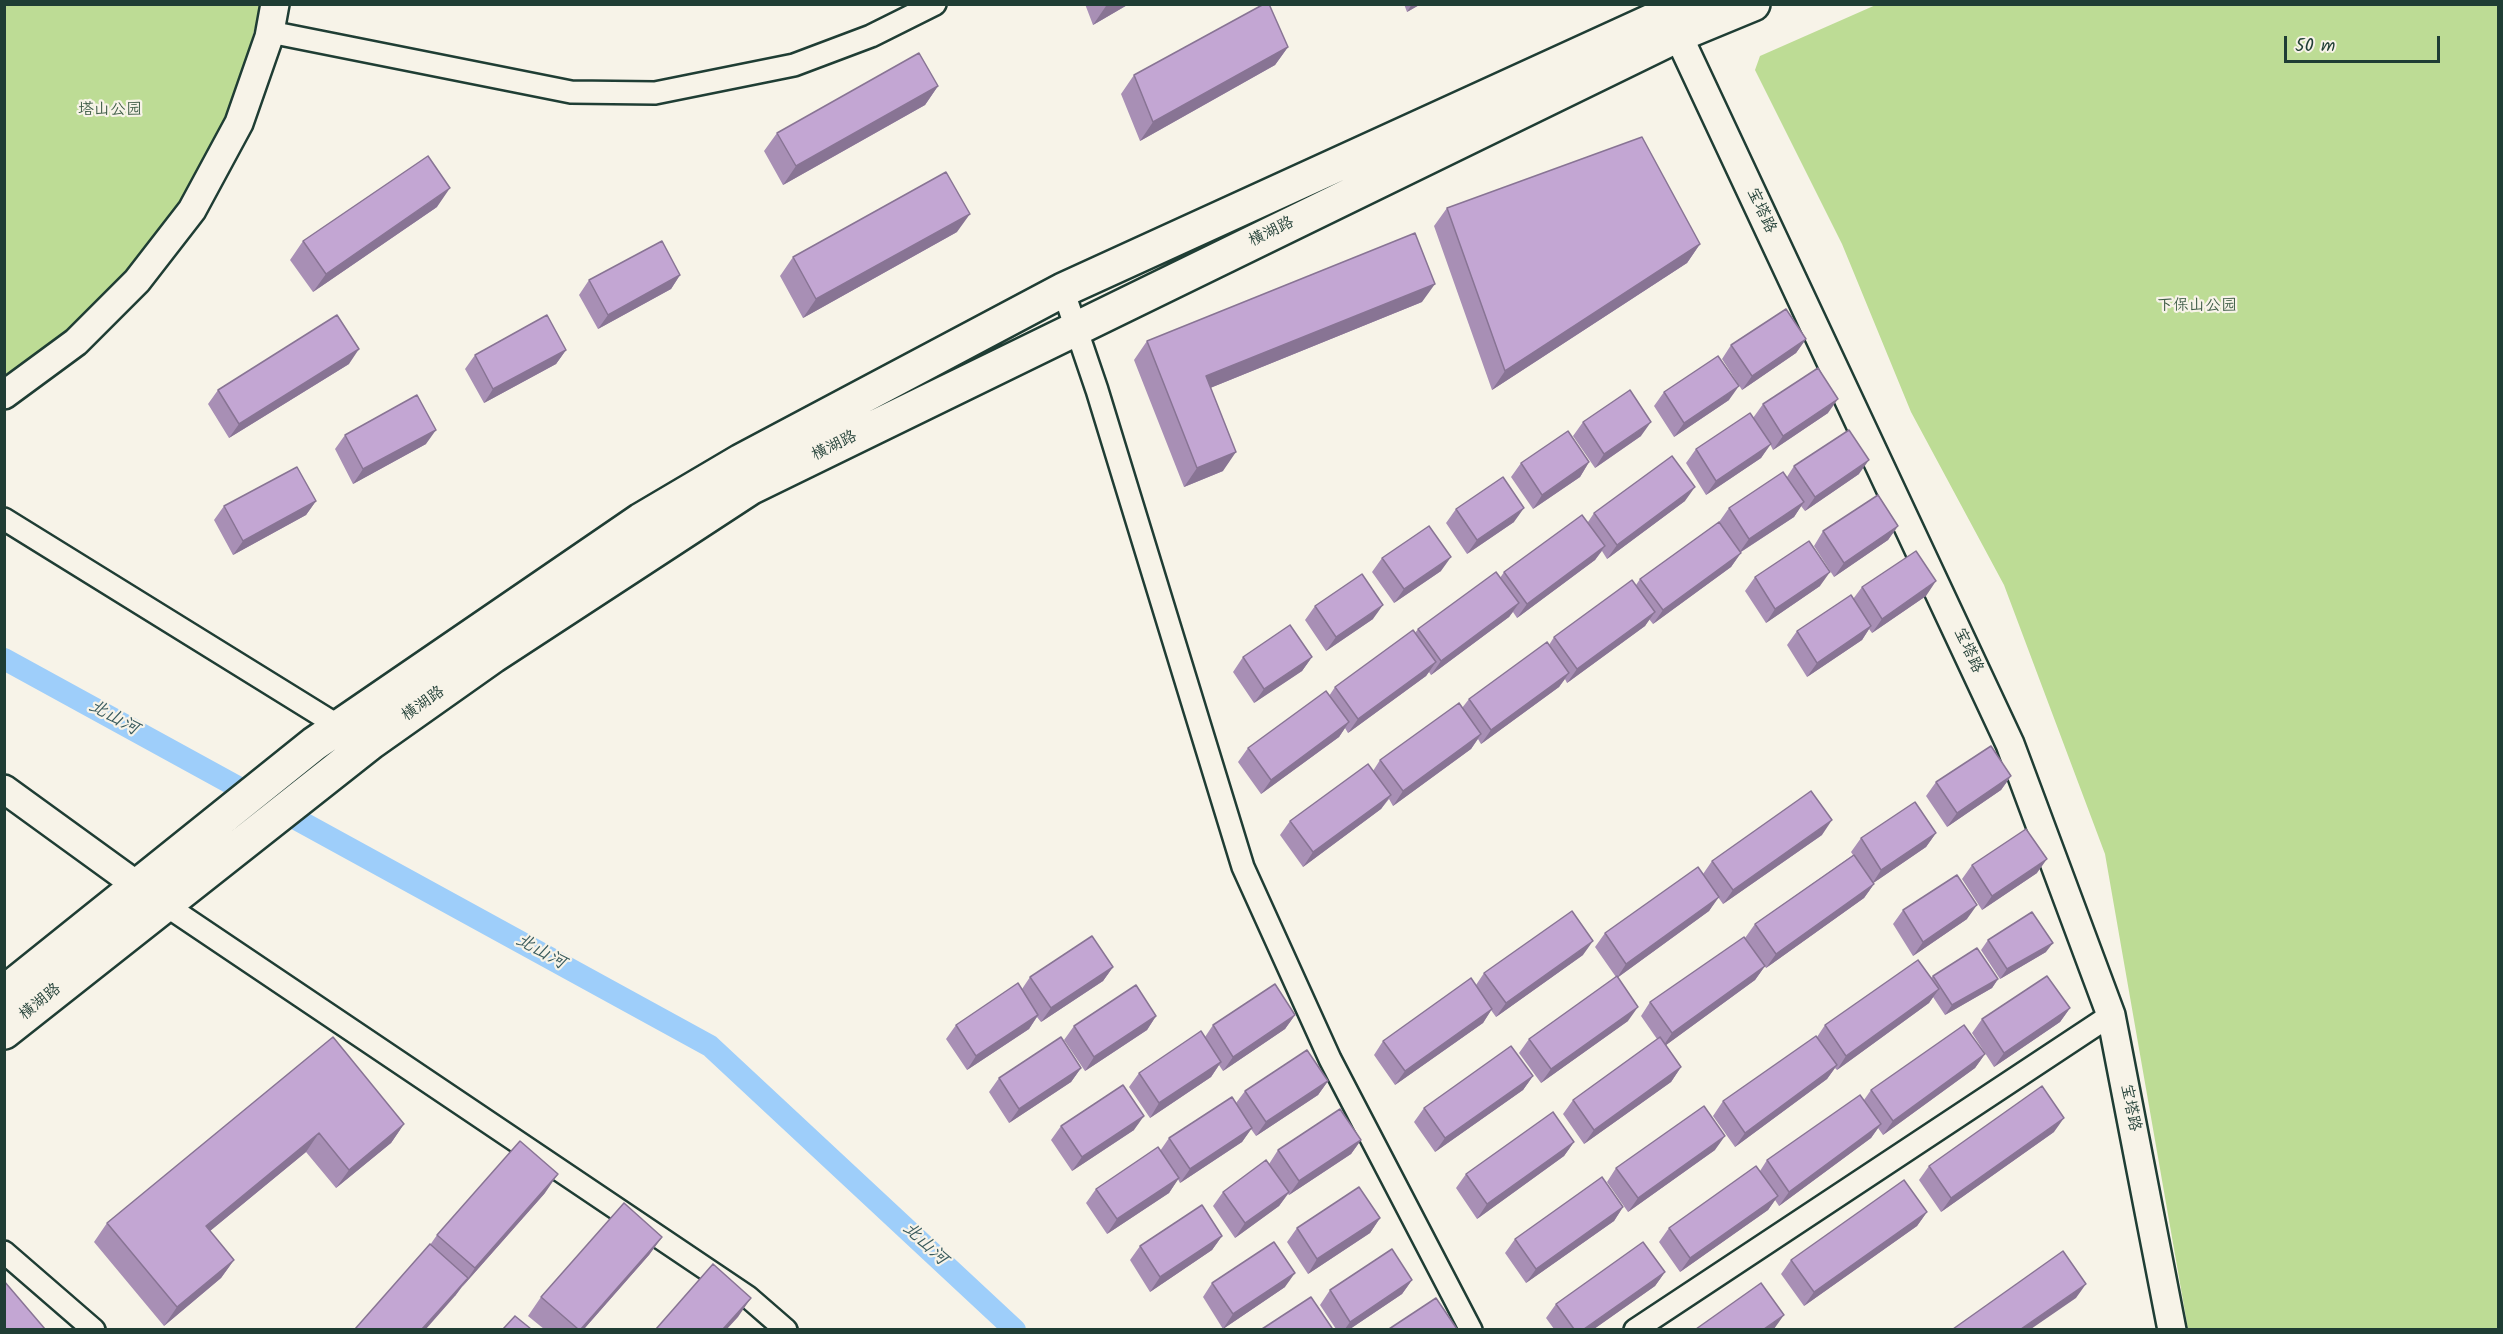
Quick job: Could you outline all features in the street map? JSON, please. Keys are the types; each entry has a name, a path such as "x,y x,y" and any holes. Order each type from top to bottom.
{"highway":[{"name":"横湖路","path":"4,993 327,735 641,520 741,461 1063,290 1677,14 1753,4"},
{"name":"横湖路","path":"4,1032 370,743 493,656 750,488 1076,329 1677,14"}],"street":[{"path":"4,394 76,342 137,281 192,210 239,123 270,32 275,4"},
{"path":"270,32 571,92 655,93 794,65 871,36 935,4"},
{"name":"宝塔路","path":"1677,14 2010,744 2111,1015 2172,1329"},
{"path":"1063,290 1243,867 1330,1059 1471,1329"},
{"path":"4,519 327,735"},
{"path":"4,789 136,886 729,1284 786,1329"},
{"path":"1635,1329 2111,1015"},
{"path":"4,1252 94,1329"}],"green space":[{"name":"下保山公园","path":"1878,4 2498,5 2498,1329 2188,1329 2105,854 2004,585 1911,412 1842,244 1755,70 1760,56"},
{"name":"塔山公园","path":"5,5 261,5 234,104 185,199 127,274 64,339 5,377"}],"building":[{"path":"1264,4 1269,4 1288,47 1153,122 1134,75"},
{"path":"919,53 938,86 796,166 777,133"},
{"path":"1642,137 1700,244 1505,371 1447,208"},
{"path":"428,156 450,188 326,274 303,241"},
{"path":"946,172 970,214 816,299 793,257"},
{"path":"1415,233 1435,284 1206,376 1236,452 1197,468 1147,341"},
{"path":"662,241 680,275 608,315 589,280"},
{"path":"1786,309 1806,339 1752,376 1731,345"},
{"path":"337,315 359,349 239,424 218,390"},
{"path":"547,315 566,350 493,389 475,355"},
{"path":"1718,356 1739,386 1684,423 1664,392"},
{"path":"1818,368 1838,399 1783,436 1763,404"},
{"path":"1630,390 1651,422 1604,454 1583,422"},
{"path":"417,395 436,430 363,469 345,435"},
{"path":"1750,413 1771,444 1716,481 1696,449"},
{"path":"1849,430 1869,460 1815,497 1794,466"},
{"path":"1568,431 1589,462 1542,495 1521,463"},
{"path":"1672,456 1695,487 1617,545 1594,513"},
{"path":"297,467 316,501 243,541 224,506"},
{"path":"1783,472 1804,502 1749,539 1729,508"},
{"path":"1503,477 1524,508 1477,540 1456,509"},
{"path":"1878,495 1898,526 1844,563 1823,531"},
{"path":"1582,515 1605,546 1527,604 1504,572"},
{"path":"1719,522 1741,553 1663,610 1640,579"},
{"path":"1429,526 1451,557 1404,589 1382,558"},
{"path":"1809,541 1830,572 1775,609 1755,577"},
{"path":"1916,551 1936,581 1882,619 1862,587"},
{"path":"1496,572 1519,603 1441,661 1418,629"},
{"path":"1362,574 1383,605 1336,637 1315,606"},
{"path":"1632,580 1655,612 1577,669 1554,637"},
{"path":"1851,595 1871,626 1817,663 1797,631"},
{"path":"1290,625 1312,657 1264,689 1243,657"},
{"path":"1413,630 1436,662 1358,719 1335,687"},
{"path":"1547,642 1569,673 1491,730 1469,699"},
{"path":"1326,691 1349,722 1271,780 1248,748"},
{"path":"1459,703 1481,734 1403,791 1380,760"},
{"path":"1991,746 2011,776 1957,813 1936,782"},
{"path":"1368,764 1391,795 1313,852 1290,821"},
{"path":"1811,791 1832,820 1733,890 1712,861"},
{"path":"1915,802 1936,833 1881,870 1861,838"},
{"path":"2026,829 2047,859 1992,896 1972,865"},
{"path":"1854,855 1874,884 1776,954 1755,924"},
{"path":"1698,867 1719,897 1626,964 1605,933"},
{"path":"1957,875 1977,905 1923,942 1903,910"},
{"path":"1572,911 1593,941 1506,1003 1484,973"},
{"path":"2032,912 2053,943 2007,969 1988,940"},
{"path":"1092,936 1113,967 1051,1008 1030,977"},
{"path":"1744,937 1765,966 1672,1033 1650,1002"},
{"path":"1977,948 1998,979 1952,1005 1933,976"},
{"path":"1918,960 1939,989 1846,1056 1825,1025"},
{"path":"1617,976 1638,1007 1551,1069 1529,1039"},
{"path":"2047,976 2070,1008 2004,1053 1982,1019"},
{"path":"1471,978 1492,1009 1405,1071 1383,1041"},
{"path":"1018,983 1038,1015 976,1056 956,1025"},
{"path":"1275,984 1295,1015 1233,1057 1213,1025"},
{"path":"1136,985 1156,1016 1094,1057 1074,1026"},
{"path":"1964,1025 1985,1054 1893,1121 1871,1090"},
{"path":"1201,1031 1221,1062 1159,1103 1139,1073"},
{"path":"1816,1036 1837,1065 1745,1133 1723,1101"},
{"path":"333,1037 404,1124 349,1170 319,1133 206,1226 234,1260 177,1307 107,1223"},
{"path":"1061,1037 1081,1068 1019,1109 999,1078"},
{"path":"1660,1037 1681,1067 1594,1130 1573,1100"},
{"path":"1511,1046 1533,1076 1445,1138 1424,1108"},
{"path":"1307,1050 1328,1081 1266,1122 1245,1091"},
{"path":"1123,1085 1144,1116 1082,1157 1061,1126"},
{"path":"2042,1086 2064,1118 1951,1198 1929,1166"},
{"path":"1860,1095 1881,1124 1789,1192 1767,1160"},
{"path":"1232,1097 1252,1128 1190,1169 1169,1138"},
{"path":"1704,1106 1725,1136 1638,1198 1616,1168"},
{"path":"1340,1109 1361,1140 1299,1181 1278,1150"},
{"path":"1553,1112 1574,1142 1487,1204 1466,1174"},
{"path":"520,1141 558,1174 475,1268 437,1235"},
{"path":"1158,1147 1179,1178 1117,1219 1096,1189"},
{"path":"1266,1160 1289,1192 1245,1223 1223,1192"},
{"path":"1756,1166 1778,1196 1690,1258 1669,1228"},
{"path":"1602,1177 1623,1207 1536,1269 1515,1239"},
{"path":"1904,1180 1927,1212 1814,1292 1791,1260"},
{"path":"1359,1187 1380,1218 1317,1259 1297,1228"},
{"path":"624,1203 662,1237 581,1329 578,1329 541,1297"},
{"path":"1202,1205 1222,1236 1160,1277 1140,1246"},
{"path":"1274,1242 1295,1273 1233,1314 1212,1283"},
{"path":"1643,1242 1665,1272 1584,1329 1574,1329 1556,1304"},
{"path":"430,1244 468,1278 422,1329 355,1329"},
{"path":"1392,1249 1412,1280 1350,1322 1330,1290"},
{"path":"2063,1251 2086,1284 2021,1329 1953,1329"},
{"path":"713,1264 751,1298 723,1329 656,1329"},
{"path":"4,1281 45,1329 4,1329"},
{"path":"1761,1283 1784,1315 1764,1329 1696,1329"},
{"path":"1311,1297 1332,1328 1262,1329"},
{"path":"1436,1298 1457,1329 1389,1329"},
{"path":"515,1316 531,1329 503,1329"}],"waterway":[{"name":"北山河","path":"4,659 710,1046 1015,1330"}]}
